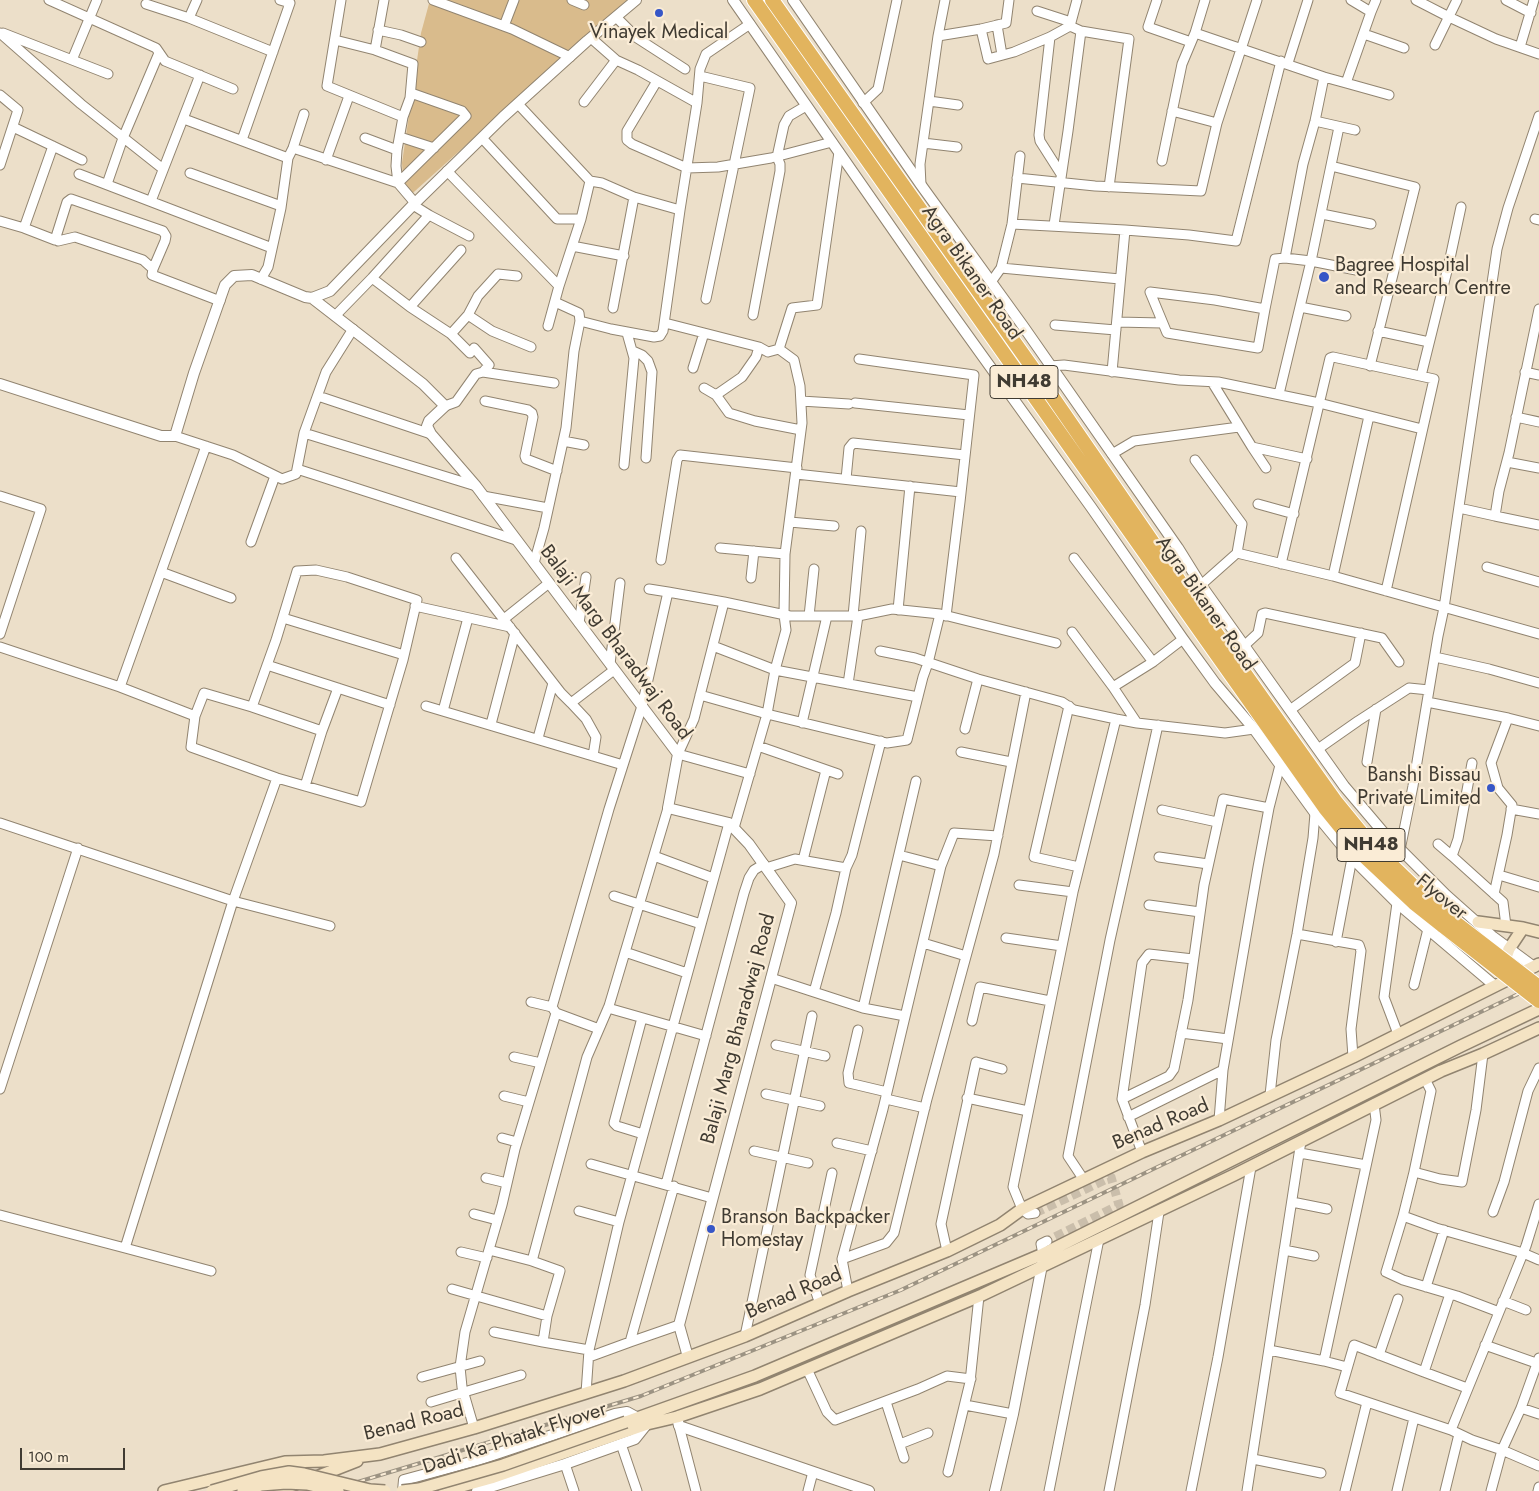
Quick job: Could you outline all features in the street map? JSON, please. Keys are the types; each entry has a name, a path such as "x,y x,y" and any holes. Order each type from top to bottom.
{"highway":[{"name":"Agra Bikaner Road","path":"754,0 1292,762"},
{"name":"NH48","path":"772,0 1032,367 1292,762"},
{"name":"Flyover","path":"1292,762 1408,882 1452,920 1539,987"},
{"name":"Flyover","path":"1292,762 1325,808 1364,856 1421,909 1539,1001"}],"main road":[{"path":"1478,922 1539,932"},
{"path":"1495,986 1509,948 1523,928"},
{"name":"Benad Road","path":"164,1491 285,1462 324,1461 380,1454 474,1428 586,1393 745,1336 848,1291 947,1251 1000,1224 1022,1209 1142,1152 1219,1120 1353,1057 1536,965"},
{"path":"642,1421 755,1376 1043,1254 1461,1046 1539,1010"},
{"path":"1524,1018 1539,1028"},
{"path":"642,1421 678,1421 760,1389 979,1296 1159,1212 1251,1166 1301,1147 1374,1104 1539,1028"},
{"path":"1116,1217 1122,1229"},
{"name":"Dadi Ka Phatak Flyover","path":"444,1491 491,1478 624,1433 642,1421"},
{"name":"Dadi Ka Phatak Flyover","path":"403,1491 419,1489 624,1433"},
{"path":"277,1491 380,1454"},
{"path":"212,1491 261,1477 289,1472 370,1490 384,1491"},
{"path":"243,1491 261,1486 286,1483 308,1484 338,1491"}],"street":[{"path":"49,0 156,48 165,61 233,90"},
{"path":"72,60 96,0"},
{"path":"189,18 197,0"},
{"path":"242,140 290,4 280,0"},
{"path":"341,0 327,86 404,118"},
{"path":"375,50 384,0"},
{"path":"433,0 504,26 570,56"},
{"path":"504,26 514,0"},
{"path":"572,0 584,5"},
{"path":"175,436 225,285 234,276 252,275 305,297 312,298 330,291 447,171 570,56 636,0"},
{"path":"733,0 1183,640 1215,683 1254,729 1292,762 1315,813 1352,858 1397,903 1495,986"},
{"path":"793,0 920,185 991,282 1178,548 1201,585 1344,786 1400,850 1446,895 1509,948 1536,965"},
{"path":"863,103 878,89 897,0"},
{"path":"920,185 920,164 945,0"},
{"path":"938,36 1006,23 1009,0"},
{"path":"980,29 988,59 1002,55 1050,37 1070,24 1077,0"},
{"path":"1157,0 1148,27 1191,42"},
{"path":"1162,162 1182,64 1195,33 1205,0"},
{"path":"1017,178 1060,178 1109,187 1201,192 1217,123 1257,0"},
{"path":"1012,224 1181,234 1236,241 1284,62 1308,0"},
{"path":"1351,0 1371,12"},
{"path":"1346,83 1376,0"},
{"path":"1416,0 1449,18 1496,39 1539,54"},
{"path":"1435,45 1458,0"},
{"path":"1506,0 1531,13"},
{"path":"1520,47 1534,0"},
{"path":"146,4 189,18 273,52"},
{"path":"1037,11 1070,24 1081,31 1129,39 1109,187"},
{"path":"616,17 637,38 685,69"},
{"path":"580,321 627,333 654,337 660,336 665,323 700,76 706,54 750,24"},
{"path":"997,25 1002,55"},
{"path":"378,30 421,42"},
{"path":"1054,225 1081,31"},
{"path":"0,32 108,74"},
{"path":"0,32 81,104 163,169"},
{"path":"1195,33 1324,77 1389,95"},
{"path":"1364,34 1404,48"},
{"path":"1050,37 1039,135 1040,141 1060,178"},
{"path":"591,38 616,60 697,103"},
{"path":"334,40 375,50 413,64 411,93 397,150 398,183 414,204 429,215 469,236"},
{"path":"106,184 159,53"},
{"path":"584,102 616,60"},
{"path":"151,201 200,75"},
{"path":"700,76 750,88 706,299"},
{"path":"1285,258 1303,164 1315,122 1324,77"},
{"path":"657,81 627,130 627,140 632,144 687,168 718,167 777,157 832,142"},
{"path":"398,183 466,116 465,113 411,93"},
{"path":"0,95 18,110 0,165"},
{"path":"326,160 349,96"},
{"path":"929,101 958,104"},
{"path":"518,104 590,181 602,183 634,197 680,210"},
{"path":"753,315 780,171 777,157 784,125 789,116 806,106"},
{"path":"1172,111 1217,123"},
{"path":"261,279 268,266 281,206 288,158 304,114"},
{"path":"1400,850 1409,811 1434,657 1444,608 1497,249 1510,200 1539,116"},
{"path":"184,119 288,158"},
{"path":"1315,122 1355,130"},
{"path":"1280,394 1322,214 1339,126"},
{"path":"13,127 82,160"},
{"path":"400,137 434,148"},
{"path":"365,138 397,150"},
{"path":"482,138 557,219 581,219"},
{"path":"923,143 957,147"},
{"path":"24,228 52,146"},
{"path":"292,148 398,183"},
{"path":"779,349 792,308 817,305 839,152"},
{"path":"991,282 1001,268 1012,224 1020,156"},
{"path":"1331,166 1415,187 1370,366"},
{"path":"447,171 559,286"},
{"path":"190,173 281,206"},
{"path":"79,174 272,248"},
{"path":"548,326 581,219 590,181"},
{"path":"613,308 634,197"},
{"path":"0,221 55,240 67,202 68,200 74,200 163,231 166,241 152,269 152,275 220,301"},
{"path":"1421,376 1461,207"},
{"path":"1322,214 1370,224"},
{"path":"335,316 429,215"},
{"path":"1112,372 1125,230"},
{"path":"58,241 75,236 143,260 152,269"},
{"path":"572,246 624,256"},
{"path":"410,307 461,250"},
{"path":"1265,309 1150,292 1167,333 1258,348 1275,259 1285,258 1311,261 1356,270"},
{"path":"1001,268 1120,279"},
{"path":"451,334 468,314 478,296 498,274 517,276"},
{"path":"372,278 410,307 451,334 489,364 482,372"},
{"path":"312,298 423,384 445,406"},
{"path":"534,563 563,441 574,351 580,321 580,313 555,302"},
{"path":"1300,307 1346,316"},
{"path":"1496,516 1499,491 1507,462 1539,308"},
{"path":"468,314 492,331 531,347"},
{"path":"665,323 759,347 768,352 779,349"},
{"path":"1055,325 1117,326 1162,323"},
{"path":"0,384 161,436 175,436 233,454 282,479 296,474 304,433 326,372 353,329"},
{"path":"1378,331 1429,342"},
{"path":"624,465 634,358 627,333"},
{"path":"693,368 704,333"},
{"path":"716,395 742,376 756,357 759,347"},
{"path":"586,1393 589,1354 619,1222 714,878 758,746 786,630 784,615 785,554 797,471 801,430 801,401 800,386 794,360 779,349"},
{"path":"633,351 642,355 648,361 652,372 646,458"},
{"path":"1281,564 1307,459 1328,361 1331,358 1434,379 1386,591"},
{"path":"859,359 974,375"},
{"path":"700,695 767,714 887,743 907,740 943,615 962,492 974,375 988,363"},
{"path":"1050,366 1064,365 1178,380 1212,382 1280,394 1422,429"},
{"path":"431,434 427,426 429,421 445,406 456,402 476,374 482,372 554,383"},
{"path":"1526,372 1539,375"},
{"path":"1212,382 1266,468"},
{"path":"704,388 716,395 729,413 755,421 801,430"},
{"path":"318,396 431,434"},
{"path":"485,400 528,410 532,413 533,417 526,459 557,471"},
{"path":"801,401 970,415"},
{"path":"1333,576 1369,416"},
{"path":"1516,417 1539,422"},
{"path":"1112,454 1134,441 1239,427"},
{"path":"304,433 476,486"},
{"name":"Balaji Marg Bharadwaj Road","path":"431,434 476,486 678,754 668,808"},
{"path":"563,441 584,445"},
{"path":"846,479 849,448 853,443 965,455"},
{"path":"120,687 206,446"},
{"path":"1252,446 1307,459"},
{"path":"660,560 677,460 680,455 846,479 962,492"},
{"path":"1194,460 1242,524 1237,553 1201,585"},
{"path":"1507,462 1539,468"},
{"path":"297,470 516,540"},
{"path":"250,542 275,476"},
{"path":"898,610 910,486"},
{"path":"0,496 41,509 0,634"},
{"path":"483,496 548,508"},
{"path":"1258,504 1294,514"},
{"path":"1459,508 1539,525"},
{"path":"790,522 834,526"},
{"path":"848,684 861,531"},
{"path":"720,548 785,554"},
{"path":"752,578 754,551"},
{"path":"1237,553 1333,576 1539,634"},
{"path":"456,558 553,683 586,719 596,737 593,756"},
{"path":"1074,558 1153,662"},
{"path":"1487,567 1539,582"},
{"path":"809,616 814,569"},
{"path":"252,707 297,571 316,570 348,577 417,600 404,656 362,802 277,778 191,747 195,716 204,693 252,707 322,732"},
{"path":"161,572 231,598"},
{"path":"579,623 586,577"},
{"path":"504,619 549,583"},
{"path":"571,703 612,667 620,583"},
{"path":"649,589 784,615 855,616 892,609 943,615 1056,643"},
{"path":"474,1428 464,1392 460,1367 466,1332 554,1010 623,765 642,706 668,592"},
{"path":"724,602 694,719 678,754 750,774"},
{"path":"415,606 512,630"},
{"path":"1244,645 1258,633 1262,614 1265,613 1382,638 1398,662"},
{"path":"802,722 827,616"},
{"path":"283,618 404,656"},
{"path":"442,711 468,618"},
{"path":"491,724 512,630"},
{"path":"1072,632 1137,723"},
{"path":"1290,710 1355,663 1361,633"},
{"path":"1113,687 1153,662 1183,640"},
{"path":"713,646 776,670 918,697"},
{"path":"0,647 120,687 195,716"},
{"path":"880,651 915,658 978,679 1062,702 1074,710 1116,719 1225,733 1254,729"},
{"path":"1434,657 1489,669 1539,683"},
{"path":"267,665 390,705"},
{"path":"966,729 978,679"},
{"path":"538,738 553,683"},
{"path":"305,786 338,688"},
{"path":"1318,749 1409,688 1429,690"},
{"path":"842,1259 886,1243 894,1233 998,836 1026,692"},
{"path":"1427,702 1539,726"},
{"path":"426,706 623,765"},
{"path":"1069,706 1034,857 1079,868"},
{"path":"1367,762 1376,709"},
{"path":"1494,894 1512,805 1498,788 1491,762 1508,718"},
{"path":"1035,1213 1028,1214 1022,1209 1013,1187 1073,892 1116,719"},
{"path":"1084,1180 1068,1156 1110,940 1158,725"},
{"path":"814,992 881,741"},
{"path":"758,746 838,774"},
{"path":"962,752 1011,762"},
{"path":"1219,1120 1223,1070 1269,808 1292,762"},
{"path":"1452,856 1458,839 1472,763"},
{"path":"803,860 826,770"},
{"path":"125,1248 233,901 277,778"},
{"path":"863,1008 916,781"},
{"path":"1122,1099 1169,1076 1174,1069 1208,864 1223,799 1269,808"},
{"path":"532,1261 587,1057 608,1008 668,808 732,826"},
{"path":"1511,808 1539,814"},
{"path":"1162,810 1218,822"},
{"path":"1270,1095 1276,1040 1297,934 1313,838 1315,813"},
{"path":"0,823 233,901 330,926"},
{"name":"Balaji Marg Bharadwaj Road","path":"678,1325 790,903 750,844 732,826"},
{"path":"848,1291 842,1259 886,1096 941,866 954,832 998,836"},
{"path":"1438,844 1503,902 1506,926"},
{"path":"0,1089 78,848"},
{"path":"899,855 941,866"},
{"path":"654,856 714,878"},
{"path":"1158,857 1208,864"},
{"path":"1336,942 1352,858"},
{"path":"630,1342 706,1036 749,878 754,870 795,859 846,868"},
{"path":"1499,875 1539,887"},
{"path":"1019,885 1073,892"},
{"path":"614,896 701,924"},
{"path":"1397,903 1384,997 1398,1034"},
{"path":"1148,905 1200,912"},
{"path":"1414,986 1428,929"},
{"path":"1297,934 1359,945 1361,952 1351,1029 1353,1057"},
{"path":"1006,938 1062,946"},
{"path":"923,943 966,956"},
{"path":"625,952 687,973"},
{"path":"1142,1152 1122,1099 1142,964 1149,954 1193,959"},
{"path":"770,978 863,1008 905,1016"},
{"path":"972,1021 980,987 1050,1002"},
{"path":"531,1002 599,1029"},
{"path":"608,1008 706,1036"},
{"path":"745,1336 812,1016"},
{"path":"642,1018 614,1123 617,1126 643,1134"},
{"path":"858,1030 848,1073 849,1083 926,1108"},
{"path":"1181,1033 1228,1039"},
{"path":"776,1045 825,1056"},
{"path":"1414,1172 1440,1179 1462,1182 1476,1110 1483,1054"},
{"path":"514,1056 541,1063"},
{"path":"947,1251 941,1224 976,1062 1002,1069"},
{"path":"1493,1212 1504,1182 1528,1091 1539,1068"},
{"path":"1128,1117 1223,1070"},
{"path":"1425,1079 1431,1091 1414,1172 1386,1272 1403,1280 1450,1294 1499,1312"},
{"path":"766,1094 820,1106"},
{"path":"504,1096 529,1102"},
{"path":"967,1098 1028,1111"},
{"path":"1324,1361 1376,1120 1374,1104"},
{"path":"502,1138 517,1142"},
{"path":"837,1143 872,1151"},
{"path":"1247,1491 1301,1147 1366,1165"},
{"path":"754,1151 808,1162"},
{"path":"591,1164 712,1198"},
{"path":"1191,1491 1218,1357 1251,1166"},
{"path":"820,1304 810,1275 832,1173"},
{"path":"486,1178 507,1183"},
{"path":"1292,1202 1327,1209"},
{"path":"1445,1491 1455,1432 1467,1388 1523,1253 1539,1203"},
{"path":"578,1211 619,1222"},
{"path":"1109,1491 1145,1304 1159,1212"},
{"path":"474,1214 498,1220"},
{"path":"0,1215 211,1271"},
{"path":"1403,1216 1523,1253 1539,1260"},
{"path":"1426,1287 1444,1230"},
{"path":"1049,1491 1099,1240"},
{"path":"995,1491 1013,1414 1042,1267 1043,1254 1041,1244 1048,1241"},
{"path":"1284,1250 1314,1256"},
{"path":"461,1252 532,1261 560,1271 547,1316 543,1342"},
{"path":"452,1289 547,1316"},
{"path":"1424,1372 1450,1294"},
{"path":"948,1472 971,1379 979,1296"},
{"path":"1379,1355 1398,1299"},
{"path":"1503,1302 1526,1310"},
{"path":"494,1332 589,1354 678,1325 688,1357"},
{"path":"1467,1388 1354,1345 1340,1393 1455,1432 1539,1466"},
{"path":"1485,1345 1538,1362 1521,1408 1502,1450 1491,1491"},
{"path":"1269,1350 1348,1367"},
{"path":"422,1377 480,1361"},
{"path":"807,1369 826,1412 835,1420 886,1402 947,1376 971,1379"},
{"path":"431,1402 521,1375"},
{"path":"886,1402 904,1458"},
{"path":"1345,1491 1367,1402"},
{"path":"965,1404 1013,1414"},
{"path":"1521,1408 1539,1414"},
{"path":"403,1491 404,1480 478,1460 615,1414 627,1412 642,1421 635,1439 624,1433"},
{"path":"1396,1491 1414,1418"},
{"path":"678,1421 869,1491"},
{"path":"678,1421 696,1491"},
{"path":"477,1491 565,1464 624,1433"},
{"path":"624,1433 636,1491"},
{"path":"900,1444 928,1433"},
{"path":"1253,1459 1321,1473"},
{"path":"565,1464 574,1491"},
{"path":"808,1491 813,1472"},
{"path":"1538,1491 1539,1487"}],"shaded area":[{"path":"430,0 627,0 405,200 402,163 421,33"}],"tunnel":[{"path":"1035,1213 1111,1177 1119,1205 1047,1241"}],"railway":[{"path":"328,1491 641,1396 901,1290 1539,984"}],"place":[{"name":"Vinayek Medical","path":"659,13"},
{"name":"Bagree Hospital and Research Centre","path":"1324,277"},
{"name":"Banshi Bissau Private Limited","path":"1491,788"},
{"name":"Branson Backpacker Homestay","path":"711,1229"}]}
